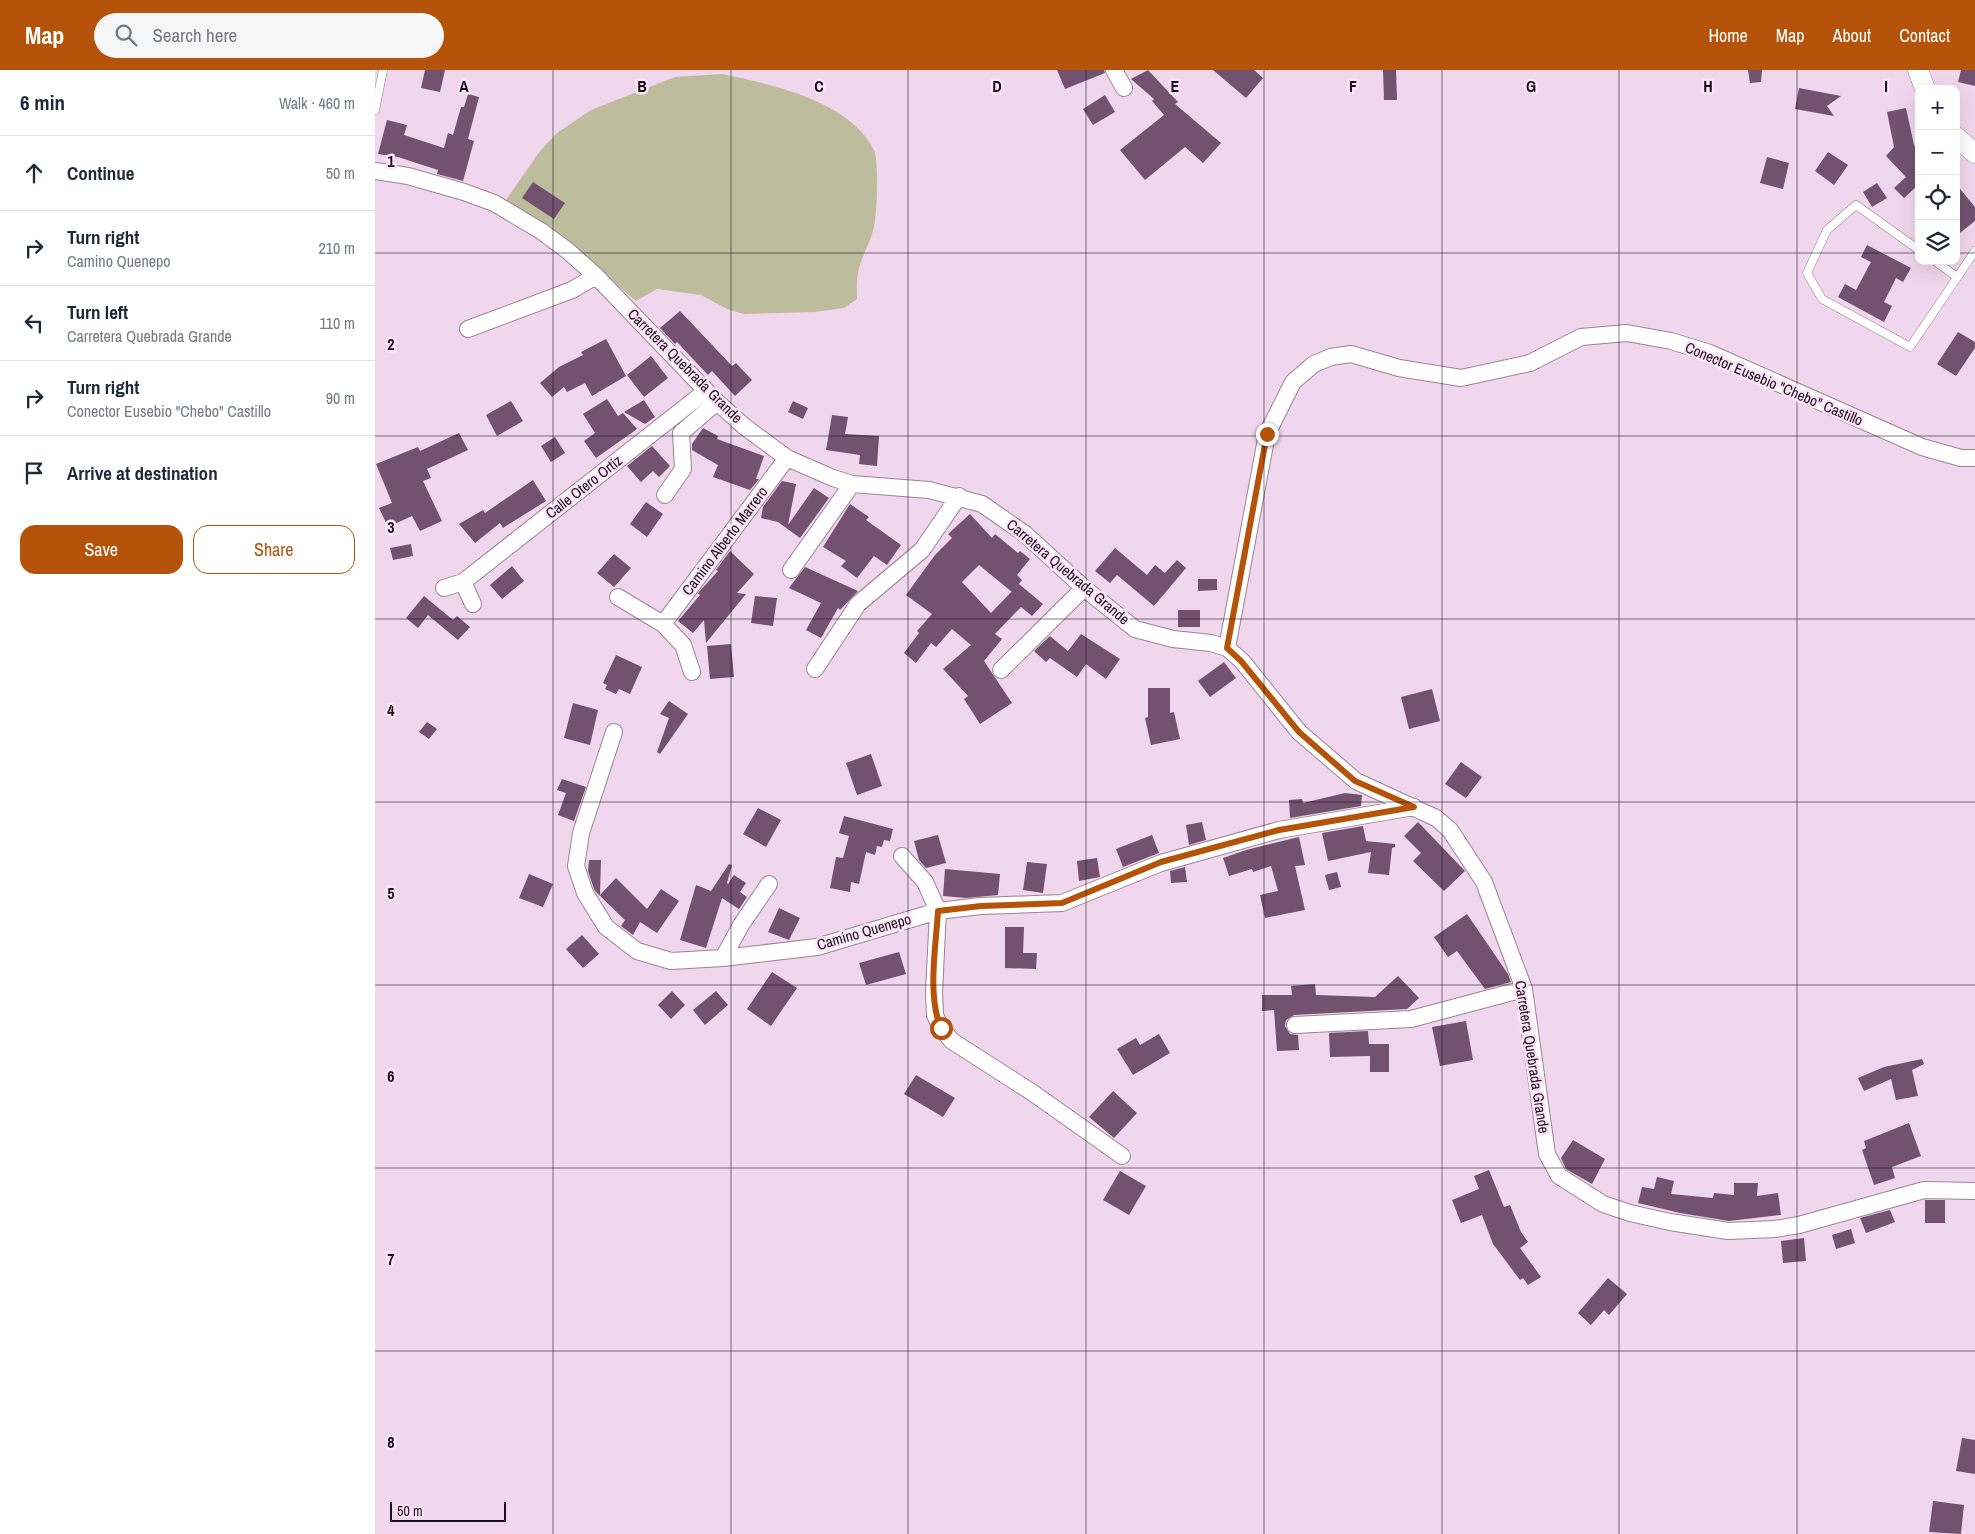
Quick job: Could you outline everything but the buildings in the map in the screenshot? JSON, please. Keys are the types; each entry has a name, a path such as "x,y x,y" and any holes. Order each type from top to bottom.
{"street":[{"path":"1114,70 1124,88"},
{"path":"1918,70 1924,85"},
{"path":"1960,140 1975,153"},
{"name":"Carretera Quebrada Grande","path":"375,171 408,176 493,203 541,231 568,250 596,276 711,397 745,427 787,458 852,484 929,490 959,496 982,504 1006,519 1084,588 1135,629 1173,639 1211,643 1227,648 1241,661 1299,732 1355,781 1436,818 1450,830 1485,882 1524,989 1547,1154 1559,1176 1603,1204 1629,1214 1728,1231 1749,1231 1799,1225 1924,1190 1975,1191"},
{"path":"468,329 572,290 596,276"},
{"name":"Conector Eusebio \"Chebo\" Castillo","path":"1227,648 1267,434 1293,382 1313,364 1331,357 1351,354 1399,368 1461,378 1530,363 1581,336 1627,334 1671,341 1710,353 1922,447 1961,458 1975,458"},
{"path":"665,495 683,469 681,433 711,397"},
{"name":"Calle Otero Ortiz","path":"463,582 711,397"},
{"name":"Camino Alberto Marrero","path":"663,624 787,458"},
{"path":"791,570 852,484"},
{"path":"815,668 858,604 922,550 959,496"},
{"path":"444,588 463,582 473,604"},
{"path":"1001,670 1084,588"},
{"path":"618,597 663,624 683,645 692,672"},
{"name":"Camino Quenepo","path":"614,732 577,850 576,866 585,893 606,927 637,951 671,961 723,958 817,946 938,911 981,906 1062,903 1161,862 1279,830 1414,807"},
{"path":"902,856 925,882 938,911 934,992 935,1015 941,1028 952,1041 1033,1093 1122,1156"},
{"path":"723,958 741,925 769,884"},
{"path":"1295,1025 1411,1019 1524,989"}],"lane":[{"path":"375,110 383,70"},
{"path":"1915,247 1856,206 1827,230 1807,273 1823,299 1910,347 1975,251"},
{"path":"1940,265 1957,277"}],"green space":[{"path":"722,74 763,83 807,97 828,107 847,119 863,133 874,150 877,165 877,187 874,226 858,271 857,299 844,308 814,312 744,314 727,309 701,295 657,289 636,301 555,232 506,200 540,151 557,133 591,110 675,77"}],"route":[{"path":"941,1028 935,1015 934,992 938,911 981,906 1062,903 1161,862 1279,830 1414,807 1355,781 1299,732 1241,661 1227,648 1267,434"}]}
